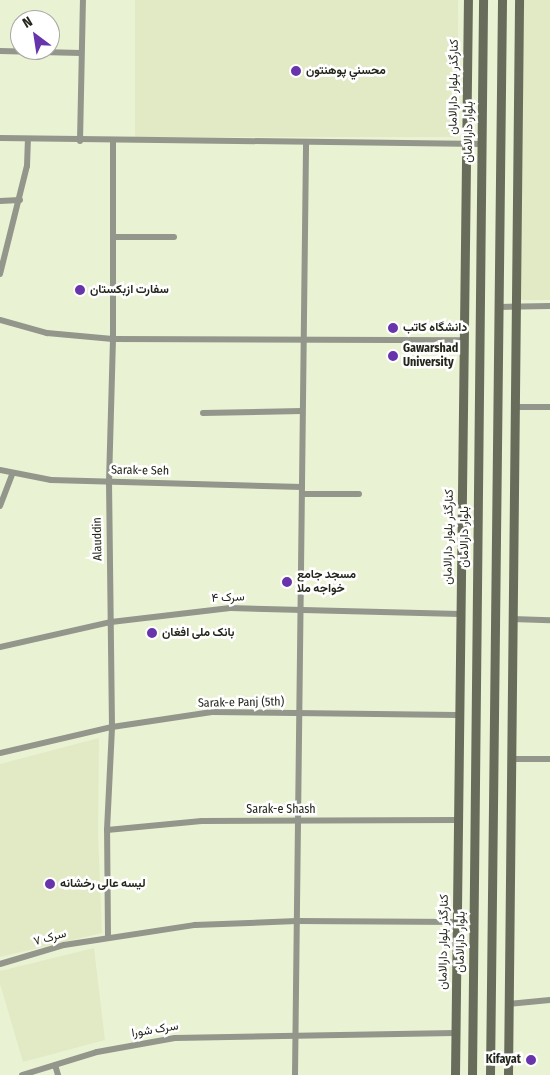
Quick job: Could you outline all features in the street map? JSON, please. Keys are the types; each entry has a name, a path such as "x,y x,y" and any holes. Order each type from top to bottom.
{"main road":[{"name":"کنارگذر بلوار دارالامان","path":"455,1075 458,922 457,715 465,340 468,0"},
{"name":"بلوار دارالامان","path":"472,1075 478,264 483,0"},
{"path":"490,1075 502,0"},
{"path":"508,1075 516,407 518,0"},
{"path":"465,265 478,264"}],"street":[{"path":"80,141 83,0"},
{"path":"0,52 81,53"},
{"path":"0,138 28,141 481,144"},
{"path":"0,274 20,200 27,166 28,141"},
{"name":"Alauddin","path":"108,937 106,830 112,727 109,482 113,339 113,141"},
{"path":"296,1075 300,821 302,339 306,144"},
{"path":"0,201 20,200"},
{"path":"113,237 174,237"},
{"path":"499,307 550,306"},
{"path":"0,320 47,333 113,339 465,340"},
{"path":"516,407 550,407"},
{"path":"203,413 302,411"},
{"name":"Sarak-e Seh","path":"0,470 12,474 52,480 359,494"},
{"path":"0,506 12,474"},
{"name":"سرک ۴","path":"0,647 111,622 230,608 460,614"},
{"path":"512,619 550,620"},
{"name":"Sarak-e Panj (5th)","path":"0,752 112,727 212,712 457,715"},
{"path":"512,759 550,759"},
{"name":"Sarak-e Shash","path":"106,830 202,821 457,820"},
{"name":"سرک ۷","path":"0,964 64,945 195,924 297,921 458,922"},
{"path":"508,1004 550,1000"},
{"name":"سرک شورا","path":"25,1074 97,1052 175,1038 455,1033"},
{"path":"55,1065 58,1075"}],"shaded area":[{"name":"محسني پوهنتون","path":"135,0 458,0 458,137 135,137"},
{"path":"521,0 550,0 550,300 521,300"},
{"name":"لیسه عالی رخشانه","path":"99,738 98,835 102,933 0,957 0,764"},
{"path":"94,948 105,1040 23,1062 0,984 0,971"}],"place":[{"name":"محسني پوهنتون","path":"296,71"},
{"name":"سفارت ازبکستان","path":"80,290"},
{"name":"دانشگاه کاتب","path":"393,328"},
{"name":"Gawarshad University","path":"393,356"},
{"name":"مسجد جامع خواجه ملا","path":"287,582"},
{"name":"بانک ملی افغان","path":"152,633"},
{"name":"لیسه عالی رخشانه","path":"50,884"},
{"name":"Kifayat","path":"531,1060"}]}
